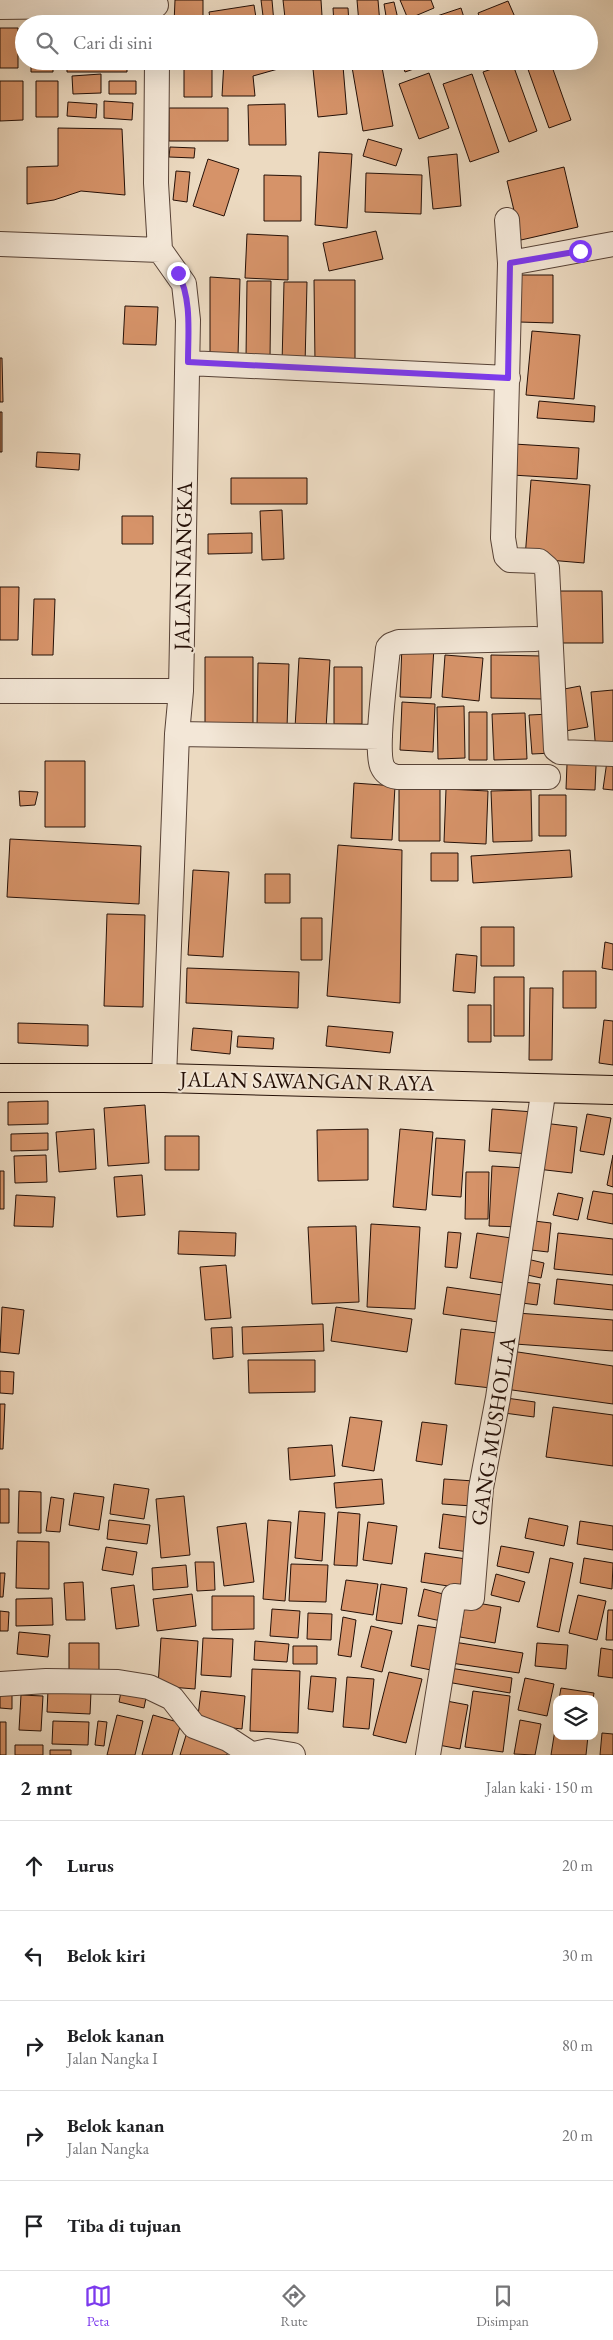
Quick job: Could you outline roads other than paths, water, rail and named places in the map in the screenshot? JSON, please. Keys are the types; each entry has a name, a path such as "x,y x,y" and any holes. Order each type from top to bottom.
{"highway":[{"name":"JALAN SAWANGAN RAYA","path":"0,1078 164,1078 613,1090"}],"street":[{"path":"0,7 157,10"},
{"path":"0,244 160,250 156,183 157,70"},
{"path":"507,220 510,263 503,538 506,556 510,560 539,561 546,568 556,749 560,752 613,754"},
{"path":"510,263 613,244"},
{"name":"JALAN NANGKA","path":"160,250 184,284 188,320 181,691 177,734 164,1078"},
{"path":"188,362 508,378"},
{"path":"535,639 400,642 391,644 388,648 380,736 381,764 388,774 397,777 548,776"},
{"path":"0,691 181,691"},
{"path":"177,734 380,736"},
{"name":"GANG MUSHOLLA","path":"428,1755 454,1596 472,1598 481,1488 498,1398 544,1087"},
{"path":"0,1684 46,1681 118,1682 149,1688 172,1698 194,1726 228,1739 251,1755 268,1751 293,1755"}]}
